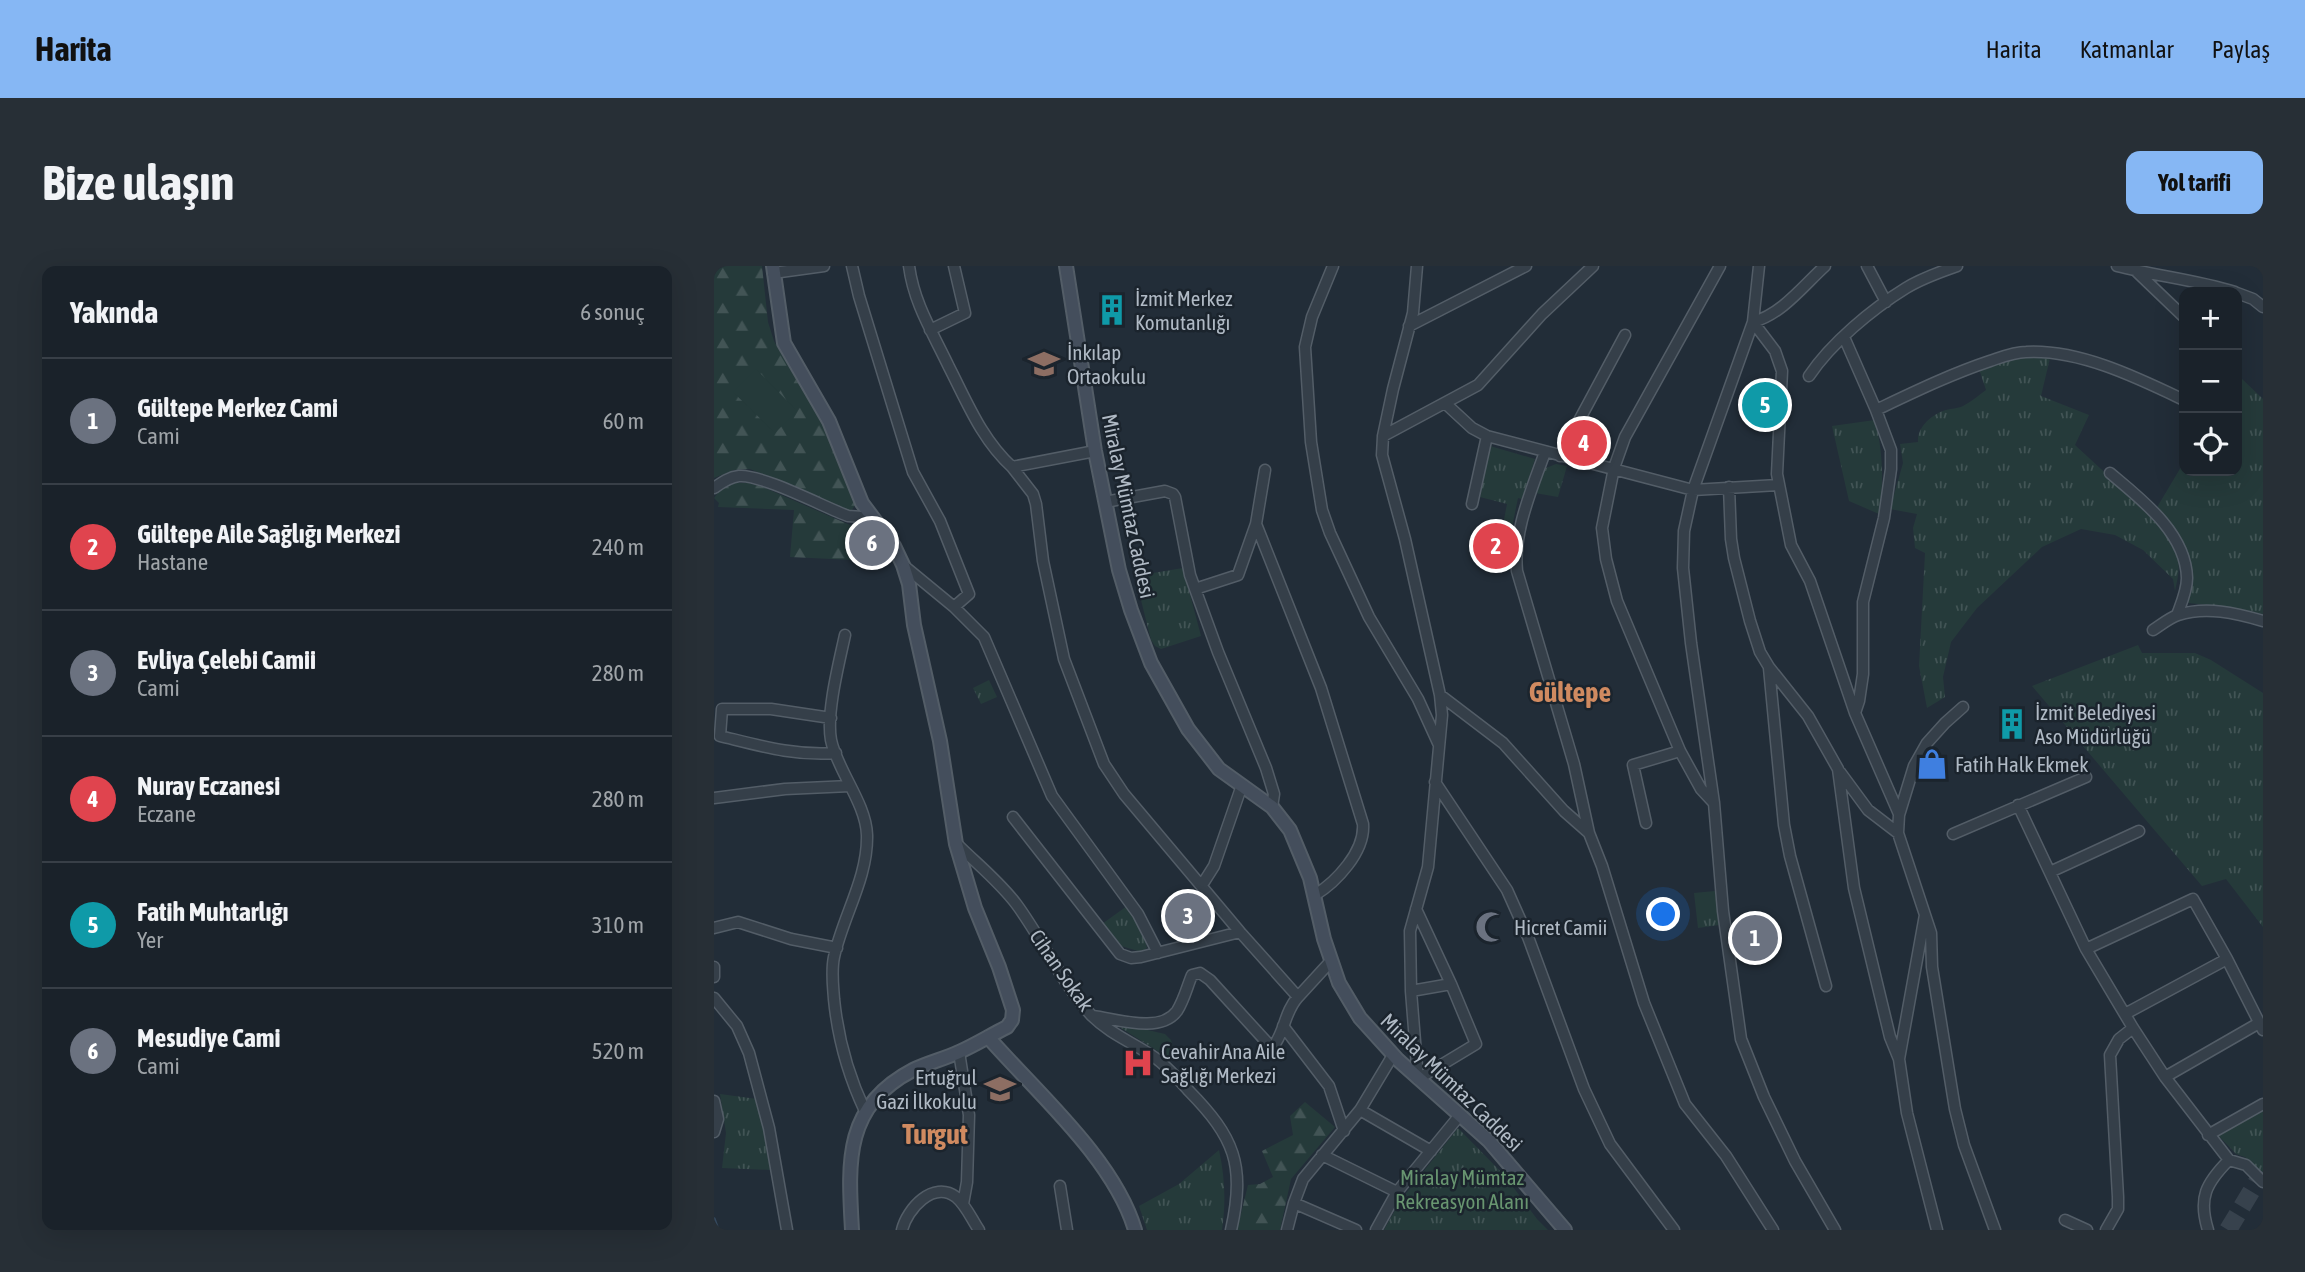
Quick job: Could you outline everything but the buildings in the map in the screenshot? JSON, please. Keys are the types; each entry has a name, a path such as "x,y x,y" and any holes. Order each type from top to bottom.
{"main road":[{"name":"Miralay Mümtaz Caddesi","path":"1066,266 1105,502 1123,583 1151,663 1199,744 1219,769 1272,807 1290,830 1315,895 1339,983 1370,1031 1418,1079 1504,1156 1565,1230"},
{"path":"773,270 783,343 829,422 858,495 894,546 903,565 940,741 956,844 975,908 1013,1010 1012,1020 1007,1027 959,1052 914,1069 883,1091 864,1111 852,1156 852,1230"},
{"path":"988,1037 1097,1159 1112,1181 1135,1230"}],"street":[{"path":"773,270 824,266"},
{"path":"852,266 913,472 940,521 969,594 954,607"},
{"path":"909,266 916,300 983,433 991,447 1027,485 1036,504 1043,561 1064,659 1104,764 1118,786 1298,997"},
{"path":"930,330 965,313 954,266"},
{"path":"1333,266 1312,317 1305,347 1311,442 1322,510 1369,617 1418,699 1439,746"},
{"path":"1416,909 1476,1044 1418,1079 1411,991 1410,931 1416,909 1426,880 1442,715 1440,695 1402,528 1384,466 1383,436 1415,302 1417,266"},
{"path":"1409,326 1526,266"},
{"path":"1383,436 1446,404 1486,378 1542,314 1593,266"},
{"path":"1714,803 1701,789 1680,751 1611,584 1602,528 1621,445 1720,266"},
{"path":"1759,266 1753,322 1693,490 1684,531 1683,568 1714,803 1723,911 1741,1039 1764,1097 1795,1161 1835,1230"},
{"path":"1753,322 1777,311 1825,266"},
{"path":"1867,266 1886,302"},
{"path":"1809,376 1821,359 1886,302 1923,279 1957,266"},
{"path":"2117,266 2217,287"},
{"path":"2137,271 2179,312"},
{"path":"2242,295 2263,307"},
{"path":"1753,322 1775,351 1782,371 1778,485 1793,551 1811,581 1855,713 1899,815"},
{"path":"1560,456 1625,335"},
{"path":"1844,337 1891,450 1884,518 1863,602 1863,674 1855,713"},
{"path":"1876,410 1954,374 2028,351 2056,354 2112,368 2179,398"},
{"path":"1446,404 1472,428 1488,436 1693,490 1778,485"},
{"path":"1472,504 1488,436"},
{"path":"1012,467 1095,451"},
{"path":"1545,452 1520,529 1517,572 1574,764 1589,833 1602,866 1644,1003 1685,1104 1726,1156 1773,1230"},
{"path":"1195,589 1238,575 1256,524 1265,470"},
{"path":"2110,473 2151,510 2168,529 2180,549 2187,578 2177,615"},
{"path":"714,488 730,478 749,477 768,482 848,516 863,517 869,513"},
{"path":"1728,487 1734,558 1760,652 1808,716 1838,769 1868,810 1898,834"},
{"path":"1105,502 1165,491 1173,494 1195,589 1266,768 1274,794 1272,807"},
{"path":"1256,524 1321,688 1363,824 1362,836 1348,865 1333,883 1315,895"},
{"path":"903,565 984,636 1052,796 1138,914 1158,953"},
{"path":"2153,630 2177,615 2197,611 2229,612 2263,621"},
{"path":"845,635 831,718 831,740 866,828 867,838 854,901 837,948 832,971 837,1030 852,1083 864,1111"},
{"path":"1769,667 1784,825 1826,986"},
{"path":"1440,695 1503,743 1564,811 1589,833"},
{"path":"1963,707 1945,723 1920,754 1909,779 1899,815 1898,834 1931,933 1932,967 1955,1109 1964,1144 1994,1230"},
{"path":"831,718 771,709 722,709 720,736 791,753 836,753"},
{"path":"1646,823 1633,765 1680,751"},
{"path":"1838,769 1854,888 1889,1037 1899,1059 1907,1113 1937,1230"},
{"path":"1953,834 2086,777"},
{"path":"1435,782 1507,890 1528,937 1584,1089 1611,1144 1674,1230"},
{"path":"1202,885 1214,866 1242,785"},
{"path":"714,798 785,789 850,786"},
{"path":"2018,805 2086,949 2133,1028 2165,1077 2229,1160 2246,1165 2263,1182"},
{"path":"1013,817 1120,954 1135,958 1240,932"},
{"path":"2050,872 2139,831"},
{"name":"Cihan Sokak","path":"956,844 1014,901 1093,1016 1123,1040 1157,1059 1222,1128 1237,1162 1237,1193 1231,1230"},
{"path":"2086,949 2193,899 2261,1026 2165,1077"},
{"path":"1899,1059 1926,913"},
{"path":"714,928 738,922 791,939 837,948"},
{"path":"2125,1014 2227,959"},
{"path":"1093,1016 1139,1023 1161,1022 1175,1013 1192,975 1200,973 1210,980 1272,1048 1289,1008 1331,961"},
{"path":"714,967 714,977"},
{"path":"1411,991 1451,984"},
{"path":"714,998 737,1026 749,1053 769,1128 787,1230"},
{"path":"1283,1026 1329,1086 1344,1130"},
{"path":"2106,1230 2118,1209 2110,1055 2119,1040 2133,1028"},
{"path":"959,1052 969,1115 967,1182 963,1204"},
{"path":"1287,1230 1303,1179 1360,1110 1393,1055"},
{"path":"714,1101 718,1119 714,1132"},
{"path":"2208,1135 2263,1104"},
{"path":"1360,1110 1430,1151"},
{"path":"1376,1230 1396,1192 1460,1115"},
{"path":"1322,1155 1396,1192"},
{"path":"2208,1230 2202,1208 2203,1197 2210,1182 2229,1160"},
{"path":"1060,1186 1068,1230"},
{"path":"906,1228 912,1208 929,1195 943,1192 963,1204 979,1230"},
{"path":"1294,1203 1356,1230"},
{"path":"2066,1230 2065,1220 2087,1230"}],"green space":[{"path":"714,266 762,266 768,322 774,341 823,425 856,504 851,511 750,469 734,470 714,478"},
{"path":"2023,355 2050,358 2041,396 2089,415 2075,445 2146,512 2170,541 2178,562 2175,591 2173,579 2143,550 2115,535 2081,529 2042,547 1977,608 1951,642 1943,677 1945,697 1927,708 1919,666 1925,553 1915,548 1913,528 1917,514 1890,509 1903,463 1900,444 1918,442 1920,431 1931,418 1948,409 1963,406 1986,390 1979,369"},
{"path":"756,369 797,411 775,433 733,392"},
{"path":"2242,379 2263,399 2263,614 2188,603 2192,576 2189,556 2175,531 2156,509 2179,470 2179,476 2242,476"},
{"path":"1875,420 1882,467 1879,514 1849,501 1832,426"},
{"path":"1490,446 1535,459 1522,499 1518,498 1512,527 1503,525 1507,504 1480,497"},
{"path":"1556,464 1567,466 1558,497 1535,493 1546,468"},
{"path":"735,483 763,487 859,529 852,552 853,560 790,557 794,510 718,507 719,503 714,498 721,489"},
{"path":"1183,568 1201,636 1161,649 1151,640 1135,576"},
{"path":"2138,645 2142,653 2195,653 2263,693 2263,927 2226,879 2202,886 2032,686"},
{"path":"989,680 997,697 981,704 973,688"},
{"path":"1715,891 1719,925 1698,928 1694,893"},
{"path":"1127,906 1146,942 1147,948 1141,952 1118,945 1102,924"},
{"path":"1126,1025 1165,1034 1171,1040 1176,1057 1166,1059 1121,1028"},
{"path":"720,1094 757,1099 772,1170 722,1168 726,1133"},
{"path":"1305,1102 1335,1127 1291,1179 1280,1230 1237,1230 1248,1185 1260,1184 1273,1177 1262,1151 1293,1135 1290,1116"},
{"path":"2263,1108 2263,1178 2245,1157 2236,1154 2217,1134"},
{"name":"Miralay Mümtaz Rekreasyon Alanı","path":"1458,1128 1504,1175 1548,1230 1384,1230 1400,1201"},
{"path":"1219,1150 1224,1190 1222,1230 1147,1230 1139,1206 1179,1184"}],"waterway":[{"path":"714,1219 718,1230"}],"tunnel":[{"path":"2228,1230 2263,1172"}],"place":[{"name":"İzmit Merkez Komutanlığı","path":"1112,310"},
{"name":"İnkılap Ortaokulu","path":"1044,364"},
{"name":"Fatih Muhtarlığı","path":"1765,405"},
{"name":"Nuray Eczanesi","path":"1584,443"},
{"name":"Mesudiye Cami","path":"872,543"},
{"name":"Gültepe Aile Sağlığı Merkezi","path":"1496,546"},
{"name":"İzmit Belediyesi Aso Müdürlüğü","path":"2012,724"},
{"name":"Fatih Halk Ekmek","path":"1932,764"},
{"name":"Evliya Çelebi Camii","path":"1188,916"},
{"name":"Hicret Camii","path":"1491,927"},
{"name":"Gültepe Merkez Cami","path":"1755,938"},
{"name":"Cevahir Ana Aile Sağlığı Merkezi","path":"1138,1063"},
{"name":"Ertuğrul Gazi İlkokulu","path":"1000,1089"}],"district":[{"name":"Gültepe","path":"1570,692"},
{"name":"Turgut","path":"935,1134"}]}
